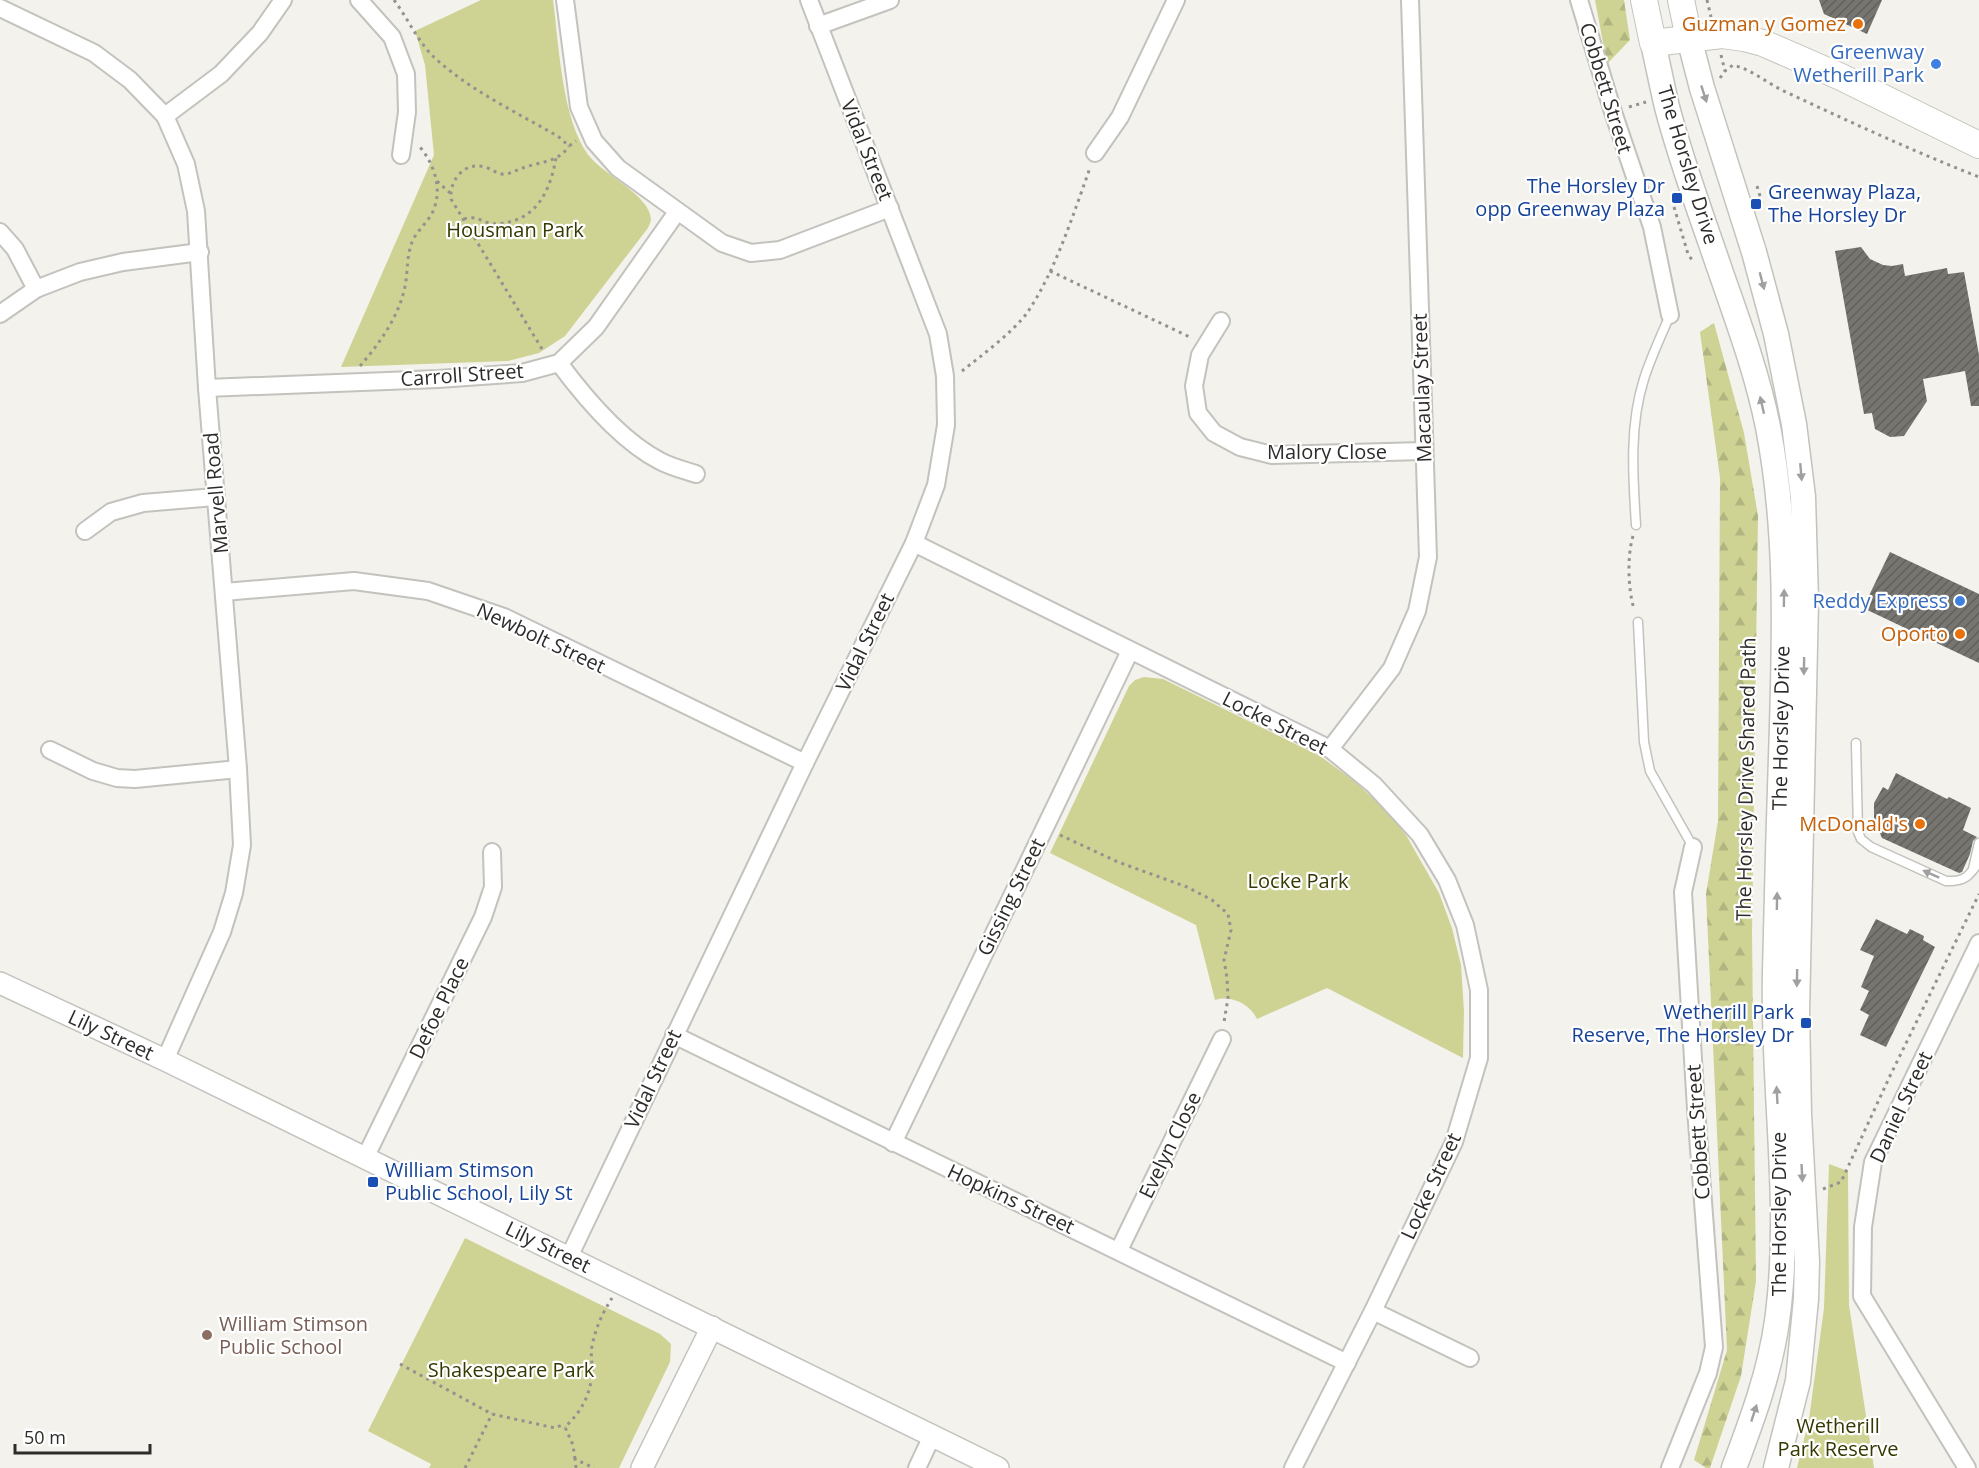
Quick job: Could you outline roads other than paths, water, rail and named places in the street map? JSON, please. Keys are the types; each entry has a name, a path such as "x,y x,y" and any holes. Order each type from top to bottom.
{"main road":[{"name":"The Horsley Drive","path":"1644,0 1666,105 1758,384 1768,427 1781,509 1784,653 1774,1026 1783,1232 1781,1289 1768,1366 1734,1468"},
{"name":"The Horsley Drive","path":"1681,0 1702,88 1754,252 1776,334 1794,424 1803,498 1806,600 1797,1013 1806,1299 1798,1382 1776,1468"},
{"path":"1653,43 1722,35 1744,38 1781,49 1979,145"}],"street":[{"path":"165,117 221,74 260,33 283,0"},
{"path":"359,0 392,38 406,75 407,112 401,155"},
{"path":"566,0 579,107 594,141 618,168 722,243 751,253 780,250 890,208"},
{"name":"Vidal Street","path":"569,1257 805,763 914,543 936,485 946,425 945,385 938,334 809,0"},
{"path":"818,27 890,0"},
{"path":"1095,153 1120,117 1176,0"},
{"name":"Macaulay Street","path":"1330,749 1392,668 1417,611 1428,557 1410,0"},
{"name":"Cobbett Street","path":"1578,0 1652,227 1670,315"},
{"name":"Marvell Road","path":"0,8 94,53 130,80 165,117 186,164 196,211 207,388 238,769 242,845 234,893 222,933 165,1060"},
{"name":"Carroll Street","path":"207,388 522,373 555,364 596,327 677,212"},
{"path":"0,232 15,249 36,289"},
{"path":"0,314 36,289 80,272 123,262 200,252"},
{"name":"Malory Close","path":"1221,321 1200,355 1194,386 1198,413 1214,433 1240,447 1272,455 1424,451"},
{"path":"555,364 629,440 660,461 696,474"},
{"path":"85,531 111,512 143,503 215,497"},
{"name":"Locke Street","path":"914,543 1330,749 1374,785 1420,835 1447,880 1465,925 1479,990 1479,1058 1455,1142 1293,1468"},
{"name":"Newbolt Street","path":"224,592 354,581 428,591 504,617 805,763"},
{"name":"Gissing Street","path":"893,1143 1130,651"},
{"path":"50,750 93,771 117,778 135,779 238,769"},
{"name":"Cobbett Street","path":"1670,1468 1708,1373 1714,1347 1683,892 1693,847"},
{"name":"Defoe Place","path":"364,1158 483,917 493,886 492,852"},
{"name":"Daniel Street","path":"1967,1468 1862,1296 1863,1227 1873,1162 1979,943"},
{"name":"Lily Street","path":"0,983 165,1060 998,1468"},
{"name":"Hopkins Street","path":"674,1035 1347,1363"},
{"name":"Evelyn Close","path":"1119,1250 1222,1039"},
{"path":"1372,1311 1470,1358"},
{"path":"642,1468 712,1328"},
{"path":"917,1468 932,1436"}],"lane":[{"name":"Cobbett Street","path":"1636,525 1633,465 1636,412 1644,379 1670,315"},
{"name":"Cobbett Street","path":"1638,622 1644,742 1650,771 1693,847"},
{"path":"1856,743 1858,832 1861,839 1871,847 1946,880 1958,882 1970,875 1979,862"},
{"path":"1973,870 1979,843"}],"place":[{"name":"Guzman y Gomez","path":"1858,24"},
{"name":"Greenway Wetherill Park","path":"1936,64"},
{"name":"The Horsley Dr opp Greenway Plaza","path":"1677,198"},
{"name":"Greenway Plaza, The Horsley Dr","path":"1756,204"},
{"name":"Reddy Express","path":"1960,601"},
{"name":"Oporto","path":"1960,634"},
{"name":"McDonald's","path":"1920,824"},
{"name":"Wetherill Park Reserve, The Horsley Dr","path":"1806,1023"},
{"name":"William Stimson Public School, Lily St","path":"373,1182"},
{"name":"William Stimson Public School","path":"207,1335"}],"park label":[{"name":"Housman Park","path":"515,230"},
{"name":"Locke Park","path":"1298,881"},
{"name":"Shakespeare Park","path":"511,1370"},
{"name":"Wetherill Park Reserve","path":"1838,1438"}]}
